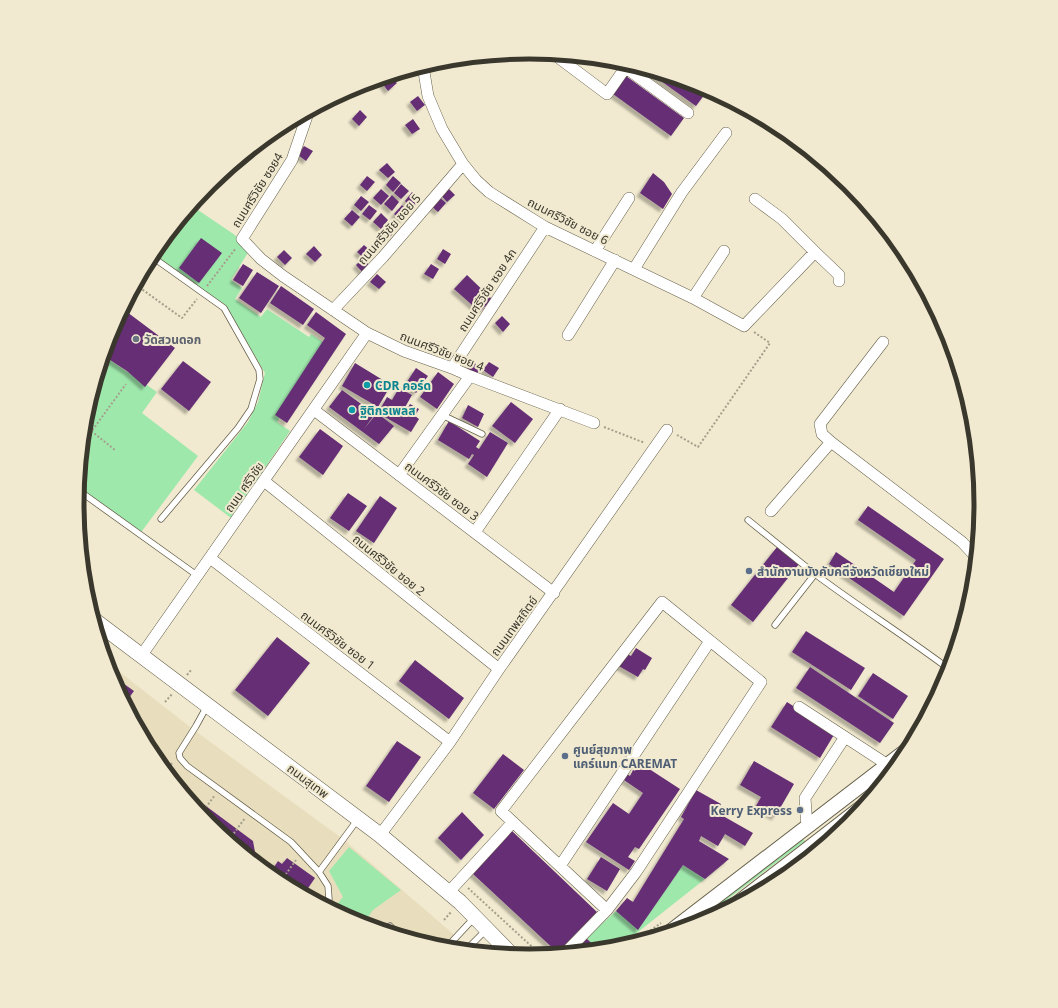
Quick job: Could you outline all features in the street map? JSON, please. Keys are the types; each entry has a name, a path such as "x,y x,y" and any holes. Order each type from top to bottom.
{"main road":[{"name":"ถนนสุเทพ","path":"101,625 380,835 448,893 505,948"}],"street":[{"path":"564,61 607,94 624,70"},
{"name":"ถนนศรีวิชัย ซอย 6","path":"424,72 428,96 442,129 463,164 476,180 489,192 544,227 693,298 744,326"},
{"path":"635,72 688,114"},
{"name":"ถนนศรีวิชัย ซอย4","path":"242,239 292,160 306,119"},
{"path":"634,269 682,192 726,133"},
{"name":"ถนนศรีวิชัย ซอย 5","path":"333,310 383,257 463,164"},
{"path":"595,250 629,198"},
{"path":"755,199 782,219 839,275 839,281"},
{"name":"ถนนศรีวิชัย ซอย 4ก","path":"452,368 544,227"},
{"name":"ถนนศรีวิชัย ซอย 4","path":"242,239 272,268 367,333 404,351 594,423"},
{"path":"693,298 724,251"},
{"path":"744,326 815,252"},
{"path":"568,335 615,260"},
{"name":"ถนน ศรีวิชัย","path":"141,656 367,333"},
{"path":"884,342 820,424 822,434 962,542 971,552"},
{"path":"399,475 470,376"},
{"path":"475,532 560,409"},
{"name":"ถนนศรีวิชัย ซอย 3","path":"314,410 554,593"},
{"name":"ถนนเทพสถิตย์","path":"380,835 450,742 499,669 554,593 667,430"},
{"path":"770,511 831,442"},
{"name":"ถนนศรีวิชัย ซอย 2","path":"264,481 499,669"},
{"name":"ถนนศรีวิชัย ซอย 1","path":"210,558 450,742"},
{"path":"571,947 607,910 636,872 761,682 662,602 501,811 607,910"},
{"path":"560,866 710,641"},
{"path":"799,707 888,765"},
{"path":"807,827 805,798 845,737"},
{"path":"685,920 890,763"},
{"path":"448,893 513,822"},
{"path":"773,876 830,832"}],"lane":[{"path":"157,260 224,308 259,370 260,379 250,409 238,428 161,519"},
{"path":"442,415 482,434"},
{"path":"84,495 198,576"},
{"path":"748,520 841,594 910,640 943,665"},
{"path":"775,625 815,574"},
{"path":"207,706 179,752 180,758 187,766 292,842 319,872 328,886 328,901"},
{"path":"319,872 358,819"},
{"path":"452,942 474,917"},
{"path":"471,945 486,929"}],"path":[{"path":"140,288 182,318 242,239"},
{"path":"667,430 698,447 770,343 744,326"},
{"path":"115,450 92,431 126,384"},
{"path":"594,423 655,448"},
{"path":"205,809 219,789"},
{"path":"232,836 250,811"},
{"path":"285,876 296,859"},
{"path":"460,880 533,949"}],"shaded area":[{"path":"116,669 194,730 343,839 465,944 414,934 359,915 306,889 258,857 214,819 176,775 144,726 130,701"}],"green space":[{"path":"196,209 235,235 249,251 231,280 242,288 235,299 261,317 267,309 309,337 311,334 326,344 277,422 290,431 231,518 194,490 248,422 258,402 265,373 225,305 158,258"},
{"path":"109,359 157,392 142,413 198,456 139,535 84,496 88,446 93,417 99,389"},
{"path":"801,838 805,841 718,907 701,914"},
{"path":"349,847 401,890 373,910 367,918 336,905 343,897 329,871"},
{"path":"683,865 705,879 632,937 593,944 586,938 616,911 638,929"}],"building":[{"path":"626,76 684,118 671,136 613,94"},
{"path":"657,78 704,95 696,106"},
{"path":"394,80 397,83 388,91 383,84"},
{"path":"418,96 425,105 417,111 410,102"},
{"path":"360,110 367,117 359,126 352,119"},
{"path":"413,119 420,129 412,134 405,125"},
{"path":"304,146 313,151 306,161 298,155"},
{"path":"387,163 395,172 388,178 379,170"},
{"path":"653,173 664,182 672,194 663,209 640,193"},
{"path":"367,176 375,182 367,191 360,185"},
{"path":"393,176 401,183 393,192 386,185"},
{"path":"401,184 409,191 401,199 394,193"},
{"path":"447,187 455,195 447,202 439,193"},
{"path":"381,189 389,196 381,205 373,198"},
{"path":"412,192 420,199 412,208 405,201"},
{"path":"392,195 399,202 392,211 384,204"},
{"path":"361,196 369,202 361,211 354,205"},
{"path":"438,196 446,203 438,212 430,205"},
{"path":"369,205 377,211 370,220 362,214"},
{"path":"402,205 409,212 402,221 394,214"},
{"path":"352,210 360,217 352,226 344,219"},
{"path":"381,213 388,220 381,229 373,222"},
{"path":"390,222 397,228 390,237 382,231"},
{"path":"201,238 222,253 199,283 179,268"},
{"path":"364,245 373,253 366,260 357,252"},
{"path":"314,246 322,255 315,262 306,254"},
{"path":"443,249 451,254 445,264 437,259"},
{"path":"284,250 292,258 285,265 277,257"},
{"path":"363,258 371,267 364,274 356,265"},
{"path":"243,264 253,270 243,286 233,280"},
{"path":"431,264 439,269 433,279 424,274"},
{"path":"257,272 279,286 261,313 239,298"},
{"path":"377,274 386,282 379,289 370,282"},
{"path":"467,275 492,299 480,312 454,289"},
{"path":"281,286 314,309 303,325 270,303"},
{"name":"วัดสวนดอก","path":"128,312 175,348 145,387 127,371 109,359"},
{"path":"316,312 346,334 287,423 275,415 325,338 307,325"},
{"path":"502,316 510,324 503,332 495,323"},
{"path":"183,361 211,382 189,411 161,389"},
{"path":"471,361 481,367 476,376 466,369"},
{"path":"489,362 499,368 493,377 483,370"},
{"name":"CDR คอร์ด","path":"355,363 391,385 378,407 342,386"},
{"path":"416,368 428,376 416,393 405,385"},
{"path":"438,372 454,384 437,409 420,397"},
{"path":"399,388 412,395 404,409 406,411 410,404 419,409 415,416 419,419 411,432 378,413 387,397 392,400"},
{"name":"ฐิติกรเพลส","path":"342,390 375,414 364,429 377,413 394,426 379,444 329,407"},
{"path":"511,402 533,419 515,443 492,426"},
{"path":"468,405 484,414 478,427 462,418"},
{"path":"449,421 480,441 476,447 479,449 490,432 508,443 487,477 468,464 474,455 472,454 469,459 438,440"},
{"path":"320,429 343,446 323,475 299,457"},
{"path":"348,493 367,506 349,531 330,518"},
{"path":"380,496 397,508 374,543 356,531"},
{"path":"868,506 944,559 904,616 829,564 836,552 894,592 916,560 858,520"},
{"path":"777,547 799,564 753,622 731,605"},
{"path":"806,631 865,668 851,690 792,652"},
{"path":"277,637 310,663 268,716 235,690"},
{"path":"636,648 652,658 645,670 643,669 638,677 617,665 625,653 631,656"},
{"path":"415,660 464,698 449,719 399,681"},
{"path":"810,667 894,723 880,743 796,688"},
{"path":"873,673 908,696 893,719 858,696"},
{"path":"122,682 134,691 129,698"},
{"path":"787,702 835,733 820,758 771,727"},
{"path":"397,741 421,757 389,802 366,786"},
{"path":"503,754 524,770 494,809 473,793"},
{"path":"754,761 794,784 775,817 756,806 761,797 740,785"},
{"path":"640,763 680,789 639,849 635,847 628,857 635,861 629,870 586,842 613,803 629,814 643,793 621,778 625,773 630,776 633,770 635,771"},
{"path":"696,790 721,804 716,812 753,833 745,846 725,834 718,846 701,836 699,841 729,859 705,879 683,865 638,930 616,911 627,898 633,902 684,819 681,817"},
{"path":"194,797 253,841 255,852 252,852 236,839 214,819"},
{"path":"462,812 484,835 461,860 438,838"},
{"path":"512,831 597,912 563,947 553,948 472,873"},
{"path":"601,857 620,869 607,891 587,879"},
{"path":"287,858 315,878 307,890 273,868 278,861 282,864"},
{"path":"586,938 593,944 587,945 579,946"}],"place":[{"name":"วัดสวนดอก","path":"136,339"},
{"name":"CDR คอร์ด","path":"367,385"},
{"name":"ฐิติกรเพลส","path":"352,410"},
{"name":"สำนักงานบังคับคดีจังหวัดเชียงใหม่","path":"749,571"},
{"name":"ศูนย์สุขภาพ แคร์แมท CAREMAT","path":"565,756"},
{"name":"Kerry Express","path":"800,810"}]}
